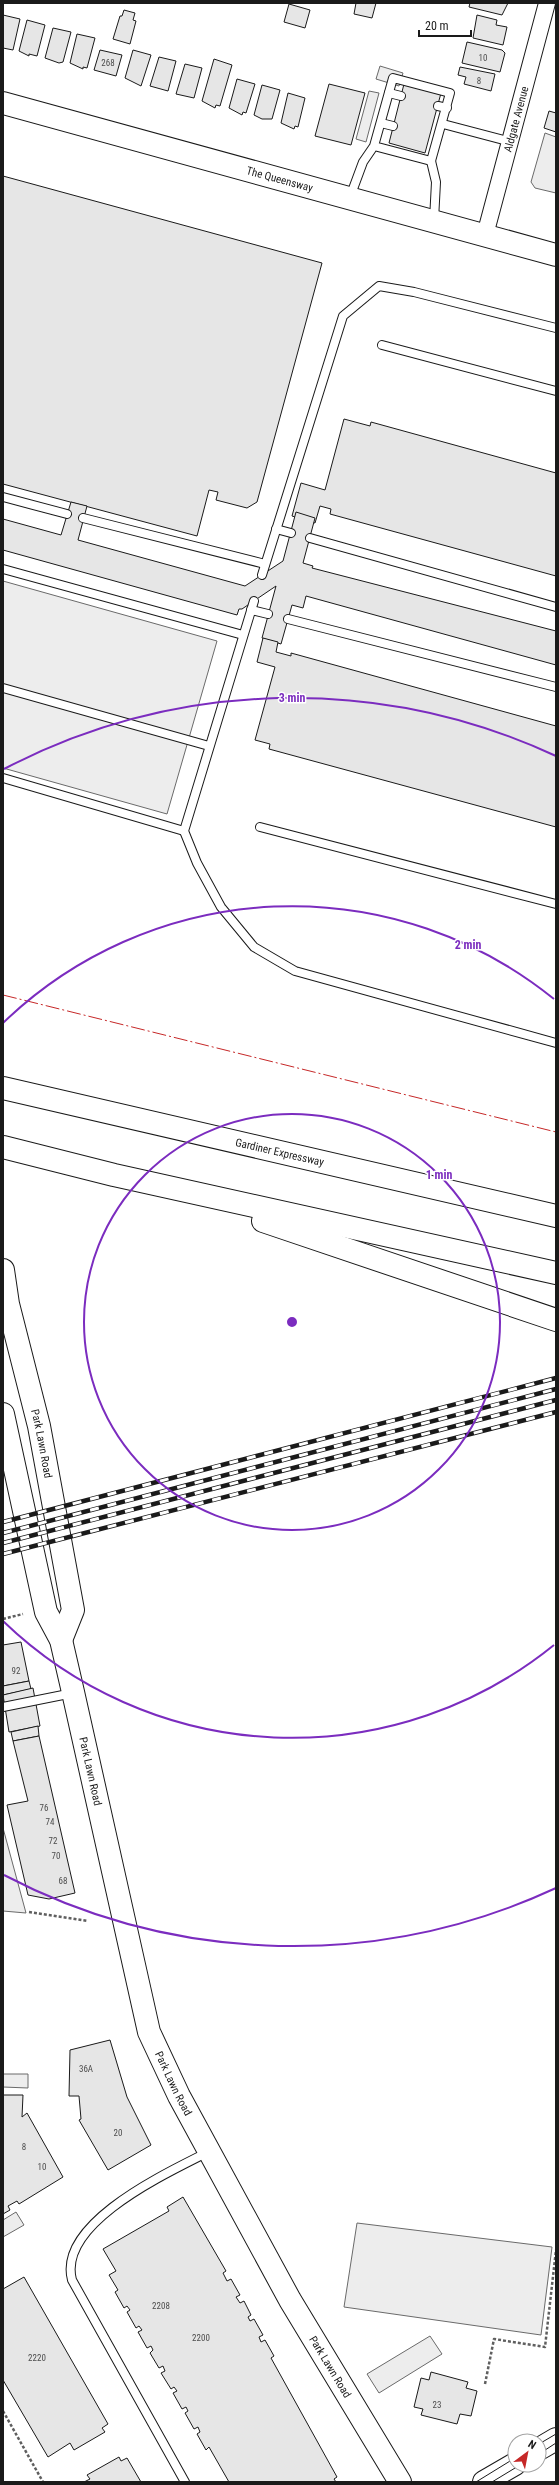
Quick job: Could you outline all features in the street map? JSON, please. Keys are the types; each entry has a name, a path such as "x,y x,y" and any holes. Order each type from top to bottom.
{"main road":[{"name":"The Queensway","path":"3,104 556,255"},
{"name":"Gardiner Expressway","path":"3,1088 556,1216"},
{"path":"3,1147 114,1175 556,1273"},
{"path":"114,1175 237,1212 556,1320"},
{"name":"Park Lawn Road","path":"3,1270 8,1304 39,1426 73,1610 61,1640"},
{"name":"Park Lawn Road","path":"3,1414 46,1612 61,1640 149,2032 179,2096 290,2300 400,2482"},
{"path":"547,2444 556,2439"},
{"path":"484,2482 507,2469"}],"street":[{"name":"Aldgate Avenue","path":"485,235 547,3"}],"lane":[{"path":"350,198 363,162 374,146 393,78 450,93 443,124 431,161 436,182 434,221"},
{"path":"389,93 401,96"},
{"path":"438,106 447,108"},
{"path":"381,123 393,126"},
{"path":"443,124 511,142"},
{"path":"429,137 438,139"},
{"path":"374,146 431,161"},
{"path":"262,575 343,316 379,286 414,292 556,328"},
{"path":"382,345 556,390"},
{"path":"3,497 67,514"},
{"path":"83,518 265,564"},
{"path":"276,530 290,533"},
{"path":"310,538 556,607"},
{"path":"3,569 243,635"},
{"path":"254,601 184,831 197,863 220,907 254,947 295,971 556,1043"},
{"path":"251,610 268,614"},
{"path":"288,619 556,687"},
{"path":"3,688 209,746"},
{"path":"3,778 184,831"},
{"path":"260,827 556,904"},
{"path":"3,1707 73,1692"},
{"path":"185,2482 72,2280 70,2265 77,2247 102,2215 172,2171 208,2151"}],"path":[{"path":"3,1619 23,1614"},
{"path":"29,1912 88,1921"},
{"path":"486,2384 494,2339 545,2348 556,2250"},
{"path":"3,2411 43,2482"}],"shaded area":[{"path":"380,66 403,73 399,86 376,79"},
{"path":"369,91 379,93 366,142 356,139"},
{"path":"545,133 556,137 556,193 535,188 531,182"},
{"path":"3,581 217,641 167,814 3,768"},
{"path":"3,1828 26,1913 3,1911"},
{"path":"3,2074 28,2074 28,2088 3,2087"},
{"path":"16,2212 24,2225 3,2237 3,2220"},
{"path":"357,2223 552,2247 541,2335 344,2307"},
{"path":"430,2336 442,2354 379,2393 367,2374"}],"building":[{"path":"356,3 376,3 372,18 354,14"},
{"path":"470,3 508,3 502,15 469,7"},
{"path":"289,4 310,10 305,28 284,22"},
{"path":"124,10 135,13 133,20 136,21 130,44 113,39 120,16 122,16"},
{"path":"3,15 20,19 13,50 3,48"},
{"path":"477,15 497,20 496,25 507,27 503,45 473,38"},
{"path":"27,20 45,25 37,56 29,54 29,56 19,51"},
{"path":"53,28 71,32 63,62 59,63 45,58"},
{"path":"77,34 95,38 87,68 83,67 83,69 70,63"},
{"path":"467,42 502,50 505,53 500,72 462,63"},
{"path":"100,50 122,55 116,76 94,70"},
{"path":"133,50 151,55 141,86 125,78"},
{"path":"159,57 176,61 168,91 150,86"},
{"path":"214,59 232,65 220,106 216,105 215,108 202,101"},
{"path":"185,64 202,68 194,98 176,94"},
{"path":"460,67 495,74 491,91 464,84 466,77 458,75"},
{"path":"237,79 255,84 246,113 243,112 242,115 229,108"},
{"path":"329,84 365,93 351,145 315,136"},
{"path":"404,84 441,93 425,153 389,143"},
{"path":"262,85 280,90 272,119 262,119 254,115"},
{"path":"288,93 305,98 298,127 295,126 294,129 281,123"},
{"path":"549,111 556,113 556,132 544,128"},
{"path":"3,176 322,263 257,502 247,508 216,500 218,492 209,490 197,536 3,484"},
{"path":"344,419 370,426 371,422 556,473 556,576 330,514 331,509 320,506 315,523 292,516 301,483 325,490"},
{"path":"71,502 87,506 78,540 245,586 283,561 296,512 315,518 303,563 313,566 312,568 556,631 556,665 306,596 303,608 292,605 281,644 262,638 276,586 242,609 239,609 237,615 3,550 3,519 61,535"},
{"path":"263,638 278,642 276,652 291,656 291,653 556,726 556,827 269,749 270,744 255,740 275,667 257,662"},
{"path":"21,1642 29,1681 3,1686 3,1645"},
{"path":"29,1681 31,1689 3,1695 3,1686"},
{"path":"33,1688 40,1726 9,1732 3,1695"},
{"path":"38,1726 39,1736 13,1741 11,1732"},
{"path":"39,1736 75,1893 49,1899 28,1895 7,1805 28,1801 13,1741"},
{"path":"110,2040 127,2097 151,2145 108,2170 79,2120 81,2119 79,2096 69,2096 70,2050"},
{"path":"3,2095 23,2095 22,2117 27,2113 63,2177 19,2204 17,2201 8,2206 10,2210 3,2214"},
{"path":"183,2197 226,2271 223,2273 227,2281 231,2279 240,2295 236,2297 240,2303 244,2301 251,2315 248,2317 250,2321 254,2319 263,2335 259,2337 261,2342 265,2340 274,2356 271,2358 337,2477 334,2479 336,2482 229,2482 209,2447 206,2450 197,2434 200,2432 198,2427 194,2429 185,2413 188,2411 186,2407 182,2409 173,2393 177,2391 174,2387 171,2389 161,2373 165,2371 163,2366 159,2368 150,2353 153,2350 151,2346 147,2348 138,2332 142,2330 139,2326 136,2328 127,2312 130,2310 127,2306 124,2308 115,2292 118,2290 109,2275 116,2271 103,2249 169,2211 167,2207"},
{"path":"24,2277 108,2424 102,2428 105,2432 74,2450 70,2443 48,2457 3,2380 3,2289"},
{"path":"431,2372 468,2382 466,2388 477,2391 471,2416 460,2414 457,2424 421,2415 423,2409 414,2407 421,2378 429,2380"},
{"path":"119,2457 121,2461 127,2458 141,2482 84,2482 90,2479 87,2475"}],"tram line":[{"path":"547,2439 556,2434"},
{"path":"547,2449 556,2443"},
{"path":"476,2482 507,2463"},
{"path":"492,2482 507,2473"}],"railway":[{"path":"3,1522 556,1378"},
{"path":"3,1533 556,1389"},
{"path":"3,1543 556,1400"},
{"path":"3,1554 556,1412"}],"power":[{"path":"3,995 556,1132"}]}
